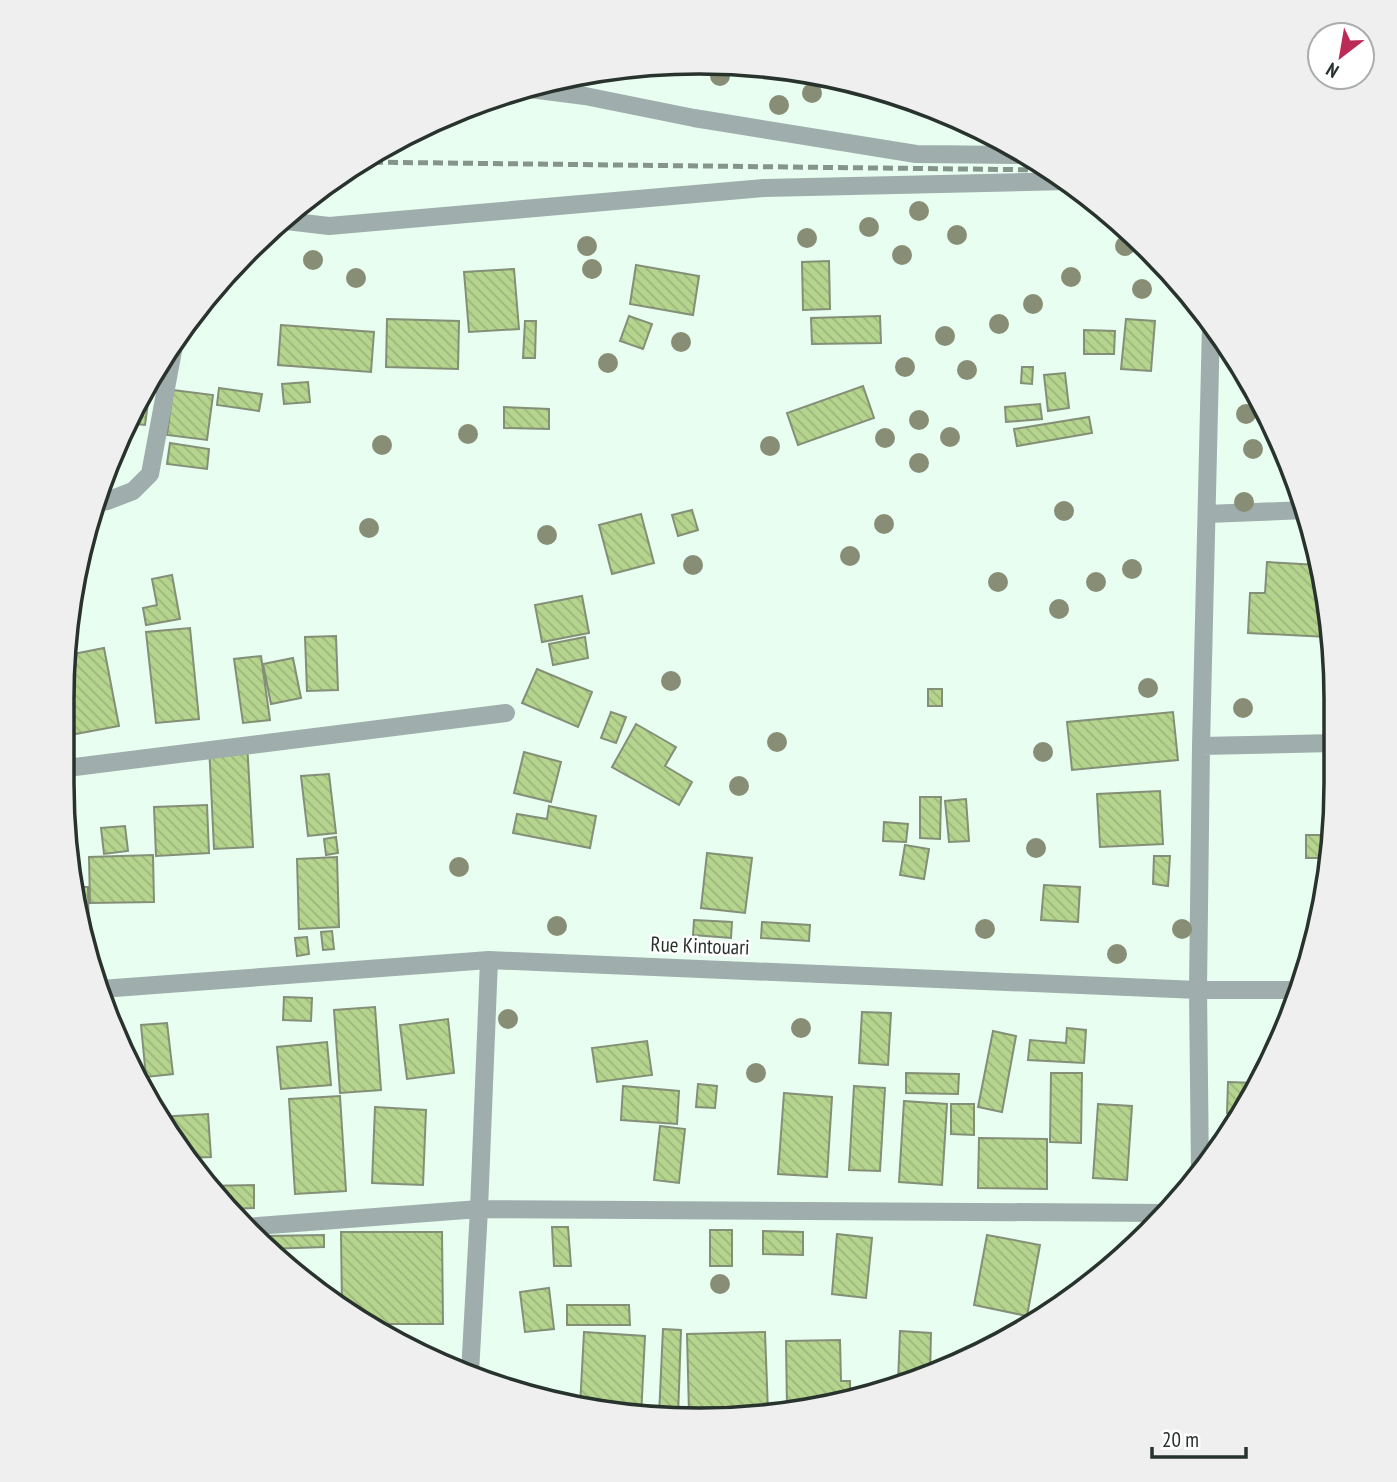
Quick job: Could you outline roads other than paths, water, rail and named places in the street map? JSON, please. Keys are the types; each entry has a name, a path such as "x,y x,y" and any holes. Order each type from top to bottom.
{"street":[{"path":"551,92 916,154 1007,155"},
{"path":"295,222 329,226 764,188 1049,181"},
{"path":"1200,1156 1198,990 1201,746 1211,341"},
{"path":"106,501 132,491 150,474 170,365"},
{"path":"1207,514 1294,510"},
{"path":"74,767 506,713"},
{"path":"1201,746 1324,743"},
{"path":"470,1365 489,960"},
{"name":"Rue Kintouari","path":"109,988 489,960 1198,990 1288,990"},
{"path":"258,1226 479,1209 1152,1213"}],"railway":[{"path":"378,162 1031,170"}]}
